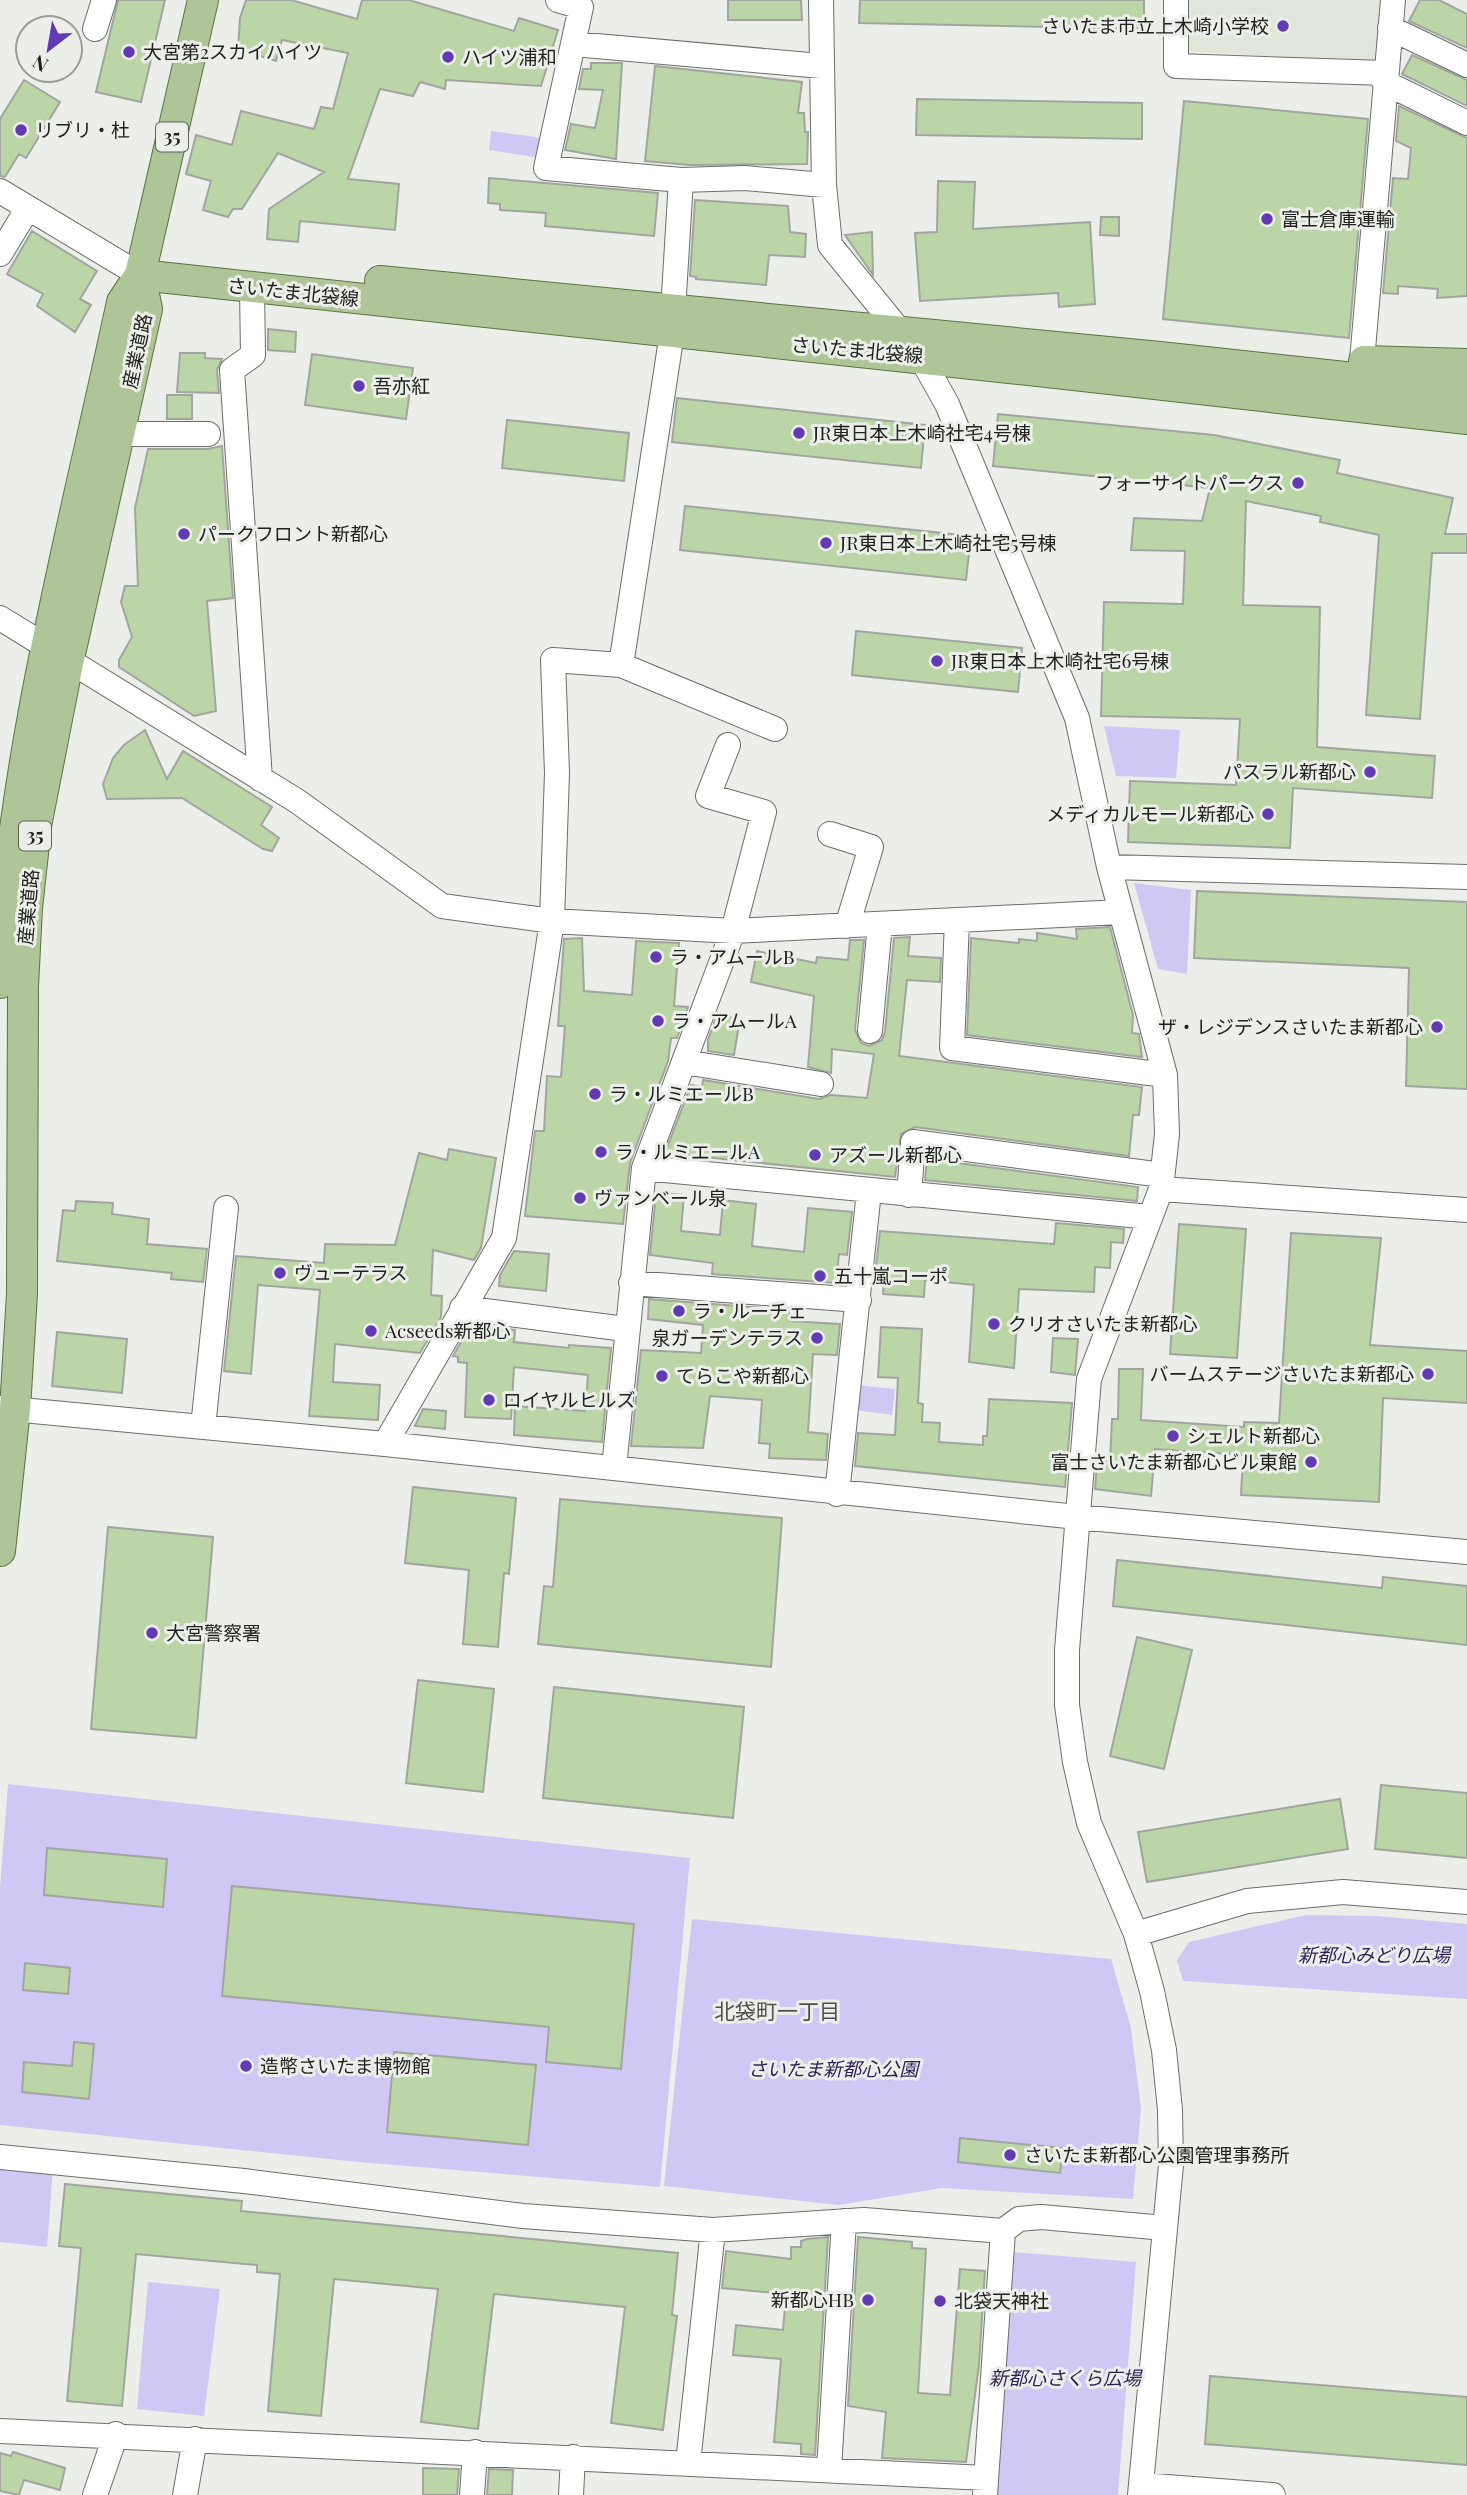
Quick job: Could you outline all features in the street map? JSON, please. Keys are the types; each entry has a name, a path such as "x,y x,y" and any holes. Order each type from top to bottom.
{"main road":[{"name":"産業道路","path":"0,1551 7,1409 22,1293 22,1067 27,908 58,656 122,302 140,275 203,0"},
{"name":"さいたま北袋線","path":"140,275 211,263 920,356 1467,419"},
{"name":"産業道路","path":"0,983 6,834 119,434 147,309 140,275"},
{"name":"さいたま北袋線","path":"140,275 252,287 673,322 902,333 1467,390"},
{"name":"さいたま北袋線","path":"1160,357 1467,364"}],"street":[{"path":"95,29 104,0"},
{"path":"821,0 824,185 830,245 920,356 947,404 1077,719 1109,867 1165,1075 1167,1134 1161,1182 1089,1379 1067,1650 1067,1705 1074,1762 1089,1823 1136,1934 1164,2050 1170,2110 1171,2165 1140,2490 1273,2495"},
{"path":"1176,0 1175,66 1384,77 1467,123"},
{"path":"1362,361 1384,77 1393,0"},
{"path":"574,2 574,44 546,168 681,180 745,178 824,185"},
{"path":"1390,28 1467,65"},
{"path":"574,44 821,66"},
{"path":"621,665 673,322 681,180"},
{"path":"0,191 140,275"},
{"path":"0,254 28,208"},
{"path":"252,287 253,355 232,370 260,779"},
{"path":"119,434 208,433"},
{"path":"0,618 297,801 442,906 552,921 733,931 1121,912"},
{"path":"385,1444 504,1238 552,921 557,774 553,660 621,665 775,729"},
{"path":"614,1468 625,1329 643,1168 733,931 764,812 708,796 728,745"},
{"path":"830,834 871,847 847,926"},
{"path":"1109,867 1467,877"},
{"path":"957,920 952,1048 1165,1075"},
{"path":"870,1031 880,924"},
{"path":"684,1062 821,1084"},
{"path":"909,1195 913,1142 1161,1182 1467,1210"},
{"path":"643,1168 1150,1217"},
{"path":"837,1494 869,1191"},
{"path":"203,1427 226,1208"},
{"path":"631,1283 859,1300"},
{"path":"462,1308 625,1329"},
{"path":"7,1409 385,1444 837,1494 1467,1552"},
{"path":"1136,1934 1247,1901 1343,1892 1467,1902"},
{"path":"0,2157 244,2181 523,2216 713,2230 844,2221 1003,2231 1019,2219 1041,2217 1165,2228"},
{"path":"829,2470 844,2221"},
{"path":"688,2463 713,2230"},
{"path":"0,2431 116,2434 829,2470 986,2486 1003,2231"},
{"path":"95,2495 116,2434"},
{"path":"185,2495 195,2438"},
{"path":"472,2495 475,2452"},
{"path":"571,2495 573,2457"}],"shaded area":[{"name":"さいたま市立上木崎小学校","path":"1184,0 1385,0 1379,62 1181,51"}],"green space":[{"path":"491,131 543,138 541,158 489,150"},
{"path":"1104,726 1180,730 1176,778 1116,776"},
{"path":"1134,883 1191,890 1187,974 1158,969"},
{"path":"857,1385 895,1389 892,1415 854,1410"},
{"path":"8,1784 690,1858 660,2187 358,2162 0,2125 0,1888"},
{"name":"新都心みどり広場","path":"1306,1915 1376,1916 1467,1924 1467,1999 1183,1981 1177,1960 1189,1942"},
{"name":"さいたま新都心公園","path":"692,1919 1111,1959 1131,2028 1141,2109 1133,2199 942,2188 839,2205 664,2186"},
{"path":"0,2165 53,2169 47,2247 0,2242"},
{"name":"新都心さくら広場","path":"1012,2252 1136,2262 1118,2495 993,2495"},
{"path":"148,2282 220,2289 204,2416 137,2409"}],"building":[{"name":"大宮第2スカイハイツ","path":"118,0 165,0 141,102 96,92"},
{"path":"246,0 291,0 357,19 362,0 409,0 514,31 519,18 558,30 541,86 446,80 445,89 420,82 413,96 380,89 348,179 399,184 395,230 300,221 298,242 267,239 269,209 324,172 278,153 242,209 233,209 228,217 203,210 211,181 186,174 196,135 232,145 241,111 314,129 321,107 333,109 348,53 282,40 276,61 238,49 240,18"},
{"path":"728,0 801,0 802,20 728,20"},
{"path":"860,0 1144,0 1144,29 859,23"},
{"path":"1420,0 1439,0 1467,14 1467,48 1409,21"},
{"path":"1412,55 1467,80 1467,106 1402,74"},
{"path":"591,63 622,63 616,159 565,150 571,124 595,128 603,90 579,89 583,69 591,69"},
{"path":"655,66 802,82 798,113 804,113 805,132 808,132 807,164 690,165 645,161"},
{"name":"リブリ・杜","path":"22,84 31,84 60,102 26,158 19,154 5,177 0,176 0,119"},
{"path":"917,99 1142,103 1142,139 916,135"},
{"name":"富士倉庫運輸","path":"1184,101 1368,119 1349,338 1163,319"},
{"path":"1399,106 1467,138 1467,296 1437,298 1438,289 1398,286 1398,294 1383,293 1393,178 1408,179 1411,148 1396,141"},
{"path":"489,178 658,193 654,236 545,226 546,213 500,210 500,204 488,203"},
{"path":"938,181 975,182 973,229 1090,222 1095,304 1059,307 1058,293 920,301 915,233 937,232"},
{"path":"695,200 788,206 790,232 806,234 805,257 769,255 766,285 696,279 690,276"},
{"path":"1101,217 1119,217 1119,236 1100,235"},
{"path":"32,231 97,271 80,299 91,305 75,332 37,306 43,294 7,274"},
{"path":"872,232 873,275 845,235"},
{"path":"268,329 296,332 295,352 268,350"},
{"path":"180,353 205,353 205,358 222,359 217,370 219,393 177,392"},
{"name":"吾亦紅","path":"312,354 413,368 406,419 305,405"},
{"path":"167,395 192,395 192,419 167,419"},
{"name":"JR東日本上木崎社宅4号棟","path":"677,398 925,425 921,468 672,442"},
{"path":"998,414 1214,435 1340,460 1337,473 1453,498 1445,534 1467,534 1467,553 1432,553 1420,719 1366,715 1379,535 1320,522 1321,516 1246,501 1243,605 1320,607 1317,747 1435,756 1432,798 1293,788 1290,848 1128,842 1130,781 1236,785 1240,719 1101,716 1104,602 1183,604 1185,551 1131,550 1134,518 1202,521 1210,488 993,466"},
{"path":"507,420 629,433 624,481 502,468"},
{"path":"222,446 233,598 207,601 216,711 194,716 119,667 119,660 132,637 121,602 125,586 138,586 135,508 148,449 208,449"},
{"name":"JR東日本上木崎社宅5号棟","path":"685,506 971,536 966,580 680,550"},
{"name":"JR東日本上木崎社宅6号棟","path":"856,631 1022,648 1018,692 852,675"},
{"path":"145,730 167,779 183,751 272,807 261,825 279,838 272,851 263,849 182,798 107,799 103,784 113,758 124,745"},
{"path":"1197,891 1467,902 1467,1089 1406,1086 1409,968 1194,958"},
{"path":"1110,927 1133,1015 1132,1033 1139,1034 1142,1057 967,1035 971,938 1019,943 1019,939 1037,941 1037,933 1077,939 1076,929"},
{"path":"910,937 908,956 941,958 940,982 907,980 899,1056 1142,1087 1139,1115 1133,1115 1129,1156 915,1127 901,1134 895,1177 665,1153 691,1085 702,1087 703,1080 819,1099 831,1095 867,1098 874,1054 832,1049 831,1073 808,1067 814,996 751,982 757,951 816,963 817,957 848,960 850,940 864,940 855,1030 861,1043 869,1046 882,1040 885,1032 894,938"},
{"path":"582,938 584,991 632,995 636,941 679,943 674,1006 688,1007 677,1038 671,1038 668,1061 630,1163 623,1224 525,1216 535,1131 544,1131 547,1076 561,1077 565,1026 558,1026 564,939"},
{"path":"717,1015 740,1019 734,1055 708,1051 708,1040"},
{"path":"449,1149 496,1158 481,1248 474,1260 433,1250 431,1295 442,1296 441,1317 420,1353 335,1344 333,1382 380,1385 378,1420 309,1416 320,1290 258,1285 251,1374 224,1371 236,1256 324,1263 325,1244 395,1245 419,1153 447,1160"},
{"path":"927,1159 1138,1187 1137,1201 925,1180"},
{"path":"656,1193 684,1195 681,1231 720,1235 723,1200 756,1204 752,1246 804,1252 808,1208 852,1212 847,1255 839,1254 836,1283 712,1274 713,1263 650,1255"},
{"path":"76,1201 113,1203 112,1214 149,1219 147,1244 207,1249 203,1282 171,1279 172,1273 57,1261 63,1210 75,1211"},
{"name":"クリオさいたま新都心","path":"1056,1223 1124,1229 1123,1243 1111,1242 1110,1268 1095,1267 1094,1292 1019,1289 1014,1368 969,1362 974,1285 925,1280 924,1297 883,1294 884,1275 875,1274 880,1231 1054,1244"},
{"path":"1179,1224 1246,1229 1237,1358 1170,1354"},
{"path":"1291,1233 1381,1238 1370,1345 1467,1351 1467,1403 1383,1398 1379,1502 1241,1495 1243,1455 1155,1449 1151,1496 1095,1489 1097,1460 1110,1461 1112,1419 1118,1419 1119,1369 1143,1369 1141,1420 1244,1427 1244,1422 1279,1423"},
{"path":"514,1251 549,1254 546,1291 499,1286 500,1275"},
{"path":"649,1299 789,1310 789,1321 840,1324 837,1355 813,1354 808,1432 828,1434 826,1460 769,1458 770,1444 759,1443 762,1400 710,1396 703,1448 631,1446 641,1350 701,1353 703,1325 648,1319"},
{"path":"470,1326 515,1330 514,1342 569,1348 569,1345 611,1348 602,1442 514,1435 515,1406 585,1411 588,1375 514,1367 511,1419 465,1417 467,1363 458,1362 458,1357 453,1356"},
{"path":"881,1327 922,1329 918,1403 923,1404 922,1422 940,1423 939,1442 983,1445 983,1436 987,1436 989,1399 1072,1403 1065,1487 855,1466 858,1433 895,1435 898,1378 878,1377"},
{"path":"57,1332 127,1339 122,1393 52,1386"},
{"path":"1053,1338 1078,1339 1075,1375 1051,1372"},
{"path":"423,1409 446,1411 445,1429 415,1426"},
{"path":"413,1487 516,1498 509,1574 504,1573 498,1647 463,1644 469,1570 405,1563"},
{"path":"560,1499 782,1518 771,1667 538,1644 544,1586 553,1587"},
{"name":"大宮警察署","path":"108,1527 213,1537 196,1738 91,1729"},
{"path":"1117,1560 1382,1588 1383,1577 1467,1586 1467,1645 1113,1606"},
{"path":"1137,1637 1192,1650 1164,1769 1110,1756"},
{"path":"418,1680 494,1689 483,1792 406,1783"},
{"path":"554,1687 744,1707 733,1818 543,1798"},
{"path":"1381,1785 1467,1793 1467,1858 1375,1849"},
{"path":"1340,1799 1348,1849 1147,1882 1138,1832"},
{"path":"47,1848 167,1859 163,1907 44,1895"},
{"path":"232,1886 634,1924 621,2069 546,2062 549,2027 222,1996"},
{"path":"25,1963 70,1968 68,1994 23,1990"},
{"path":"74,2042 94,2044 89,2099 22,2092 24,2062 72,2066"},
{"path":"394,2052 536,2065 528,2145 387,2132"},
{"name":"さいたま新都心公園管理事務所","path":"960,2138 1063,2148 1060,2173 958,2162"},
{"path":"65,2184 242,2201 241,2211 678,2253 672,2315 677,2316 663,2430 611,2423 625,2307 494,2294 478,2429 421,2422 438,2289 334,2279 321,2416 268,2411 280,2274 257,2272 257,2265 136,2254 122,2406 67,2401 81,2248 59,2246"},
{"path":"828,2237 815,2455 801,2454 801,2444 774,2442 781,2359 733,2355 736,2325 783,2330 786,2294 722,2288 726,2251 791,2259 791,2247 801,2247 801,2241"},
{"path":"858,2237 912,2242 912,2248 926,2249 918,2393 950,2395 960,2269 985,2271 979,2365 966,2462 882,2458 886,2412 848,2406"},
{"path":"1210,2376 1467,2397 1467,2465 1205,2444"},
{"path":"13,2452 65,2468 60,2490 24,2480 19,2495 0,2491 0,2453 11,2456"},
{"path":"423,2468 459,2469 457,2495 423,2495"},
{"path":"489,2469 513,2470 512,2495 487,2495"}],"place":[{"name":"さいたま市立上木崎小学校","path":"1283,26"},
{"name":"大宮第2スカイハイツ","path":"129,52"},
{"name":"ハイツ浦和","path":"448,57"},
{"name":"リブリ・杜","path":"21,130"},
{"name":"富士倉庫運輸","path":"1267,219"},
{"name":"吾亦紅","path":"359,386"},
{"name":"JR東日本上木崎社宅4号棟","path":"799,433"},
{"name":"フォーサイトパークス","path":"1298,483"},
{"name":"パークフロント新都心","path":"184,534"},
{"name":"JR東日本上木崎社宅5号棟","path":"826,543"},
{"name":"JR東日本上木崎社宅6号棟","path":"937,661"},
{"name":"パスラル新都心","path":"1370,772"},
{"name":"メディカルモール新都心","path":"1268,814"},
{"name":"ラ・アムールB","path":"656,957"},
{"name":"ラ・アムールA","path":"658,1021"},
{"name":"ザ・レジデンスさいたま新都心","path":"1437,1027"},
{"name":"ラ・ルミエールB","path":"595,1094"},
{"name":"ラ・ルミエールA","path":"601,1152"},
{"name":"アズール新都心","path":"815,1155"},
{"name":"ヴァンベール泉","path":"580,1198"},
{"name":"ヴューテラス","path":"280,1273"},
{"name":"五十嵐コーポ","path":"820,1276"},
{"name":"ラ・ルーチェ","path":"679,1311"},
{"name":"クリオさいたま新都心","path":"994,1324"},
{"name":"Acseeds新都心","path":"371,1331"},
{"name":"泉ガーデンテラス","path":"817,1338"},
{"name":"バームステージさいたま新都心","path":"1428,1374"},
{"name":"てらこや新都心","path":"662,1376"},
{"name":"ロイヤルヒルズ","path":"489,1400"},
{"name":"シェルト新都心","path":"1173,1436"},
{"name":"富士さいたま新都心ビル東館","path":"1311,1462"},
{"name":"大宮警察署","path":"152,1633"},
{"name":"造幣さいたま博物館","path":"246,2066"},
{"name":"さいたま新都心公園管理事務所","path":"1010,2155"},
{"name":"新都心HB","path":"868,2300"},
{"name":"北袋天神社","path":"940,2301"}],"district":[{"name":"北袋町一丁目","path":"777,2012"}]}
